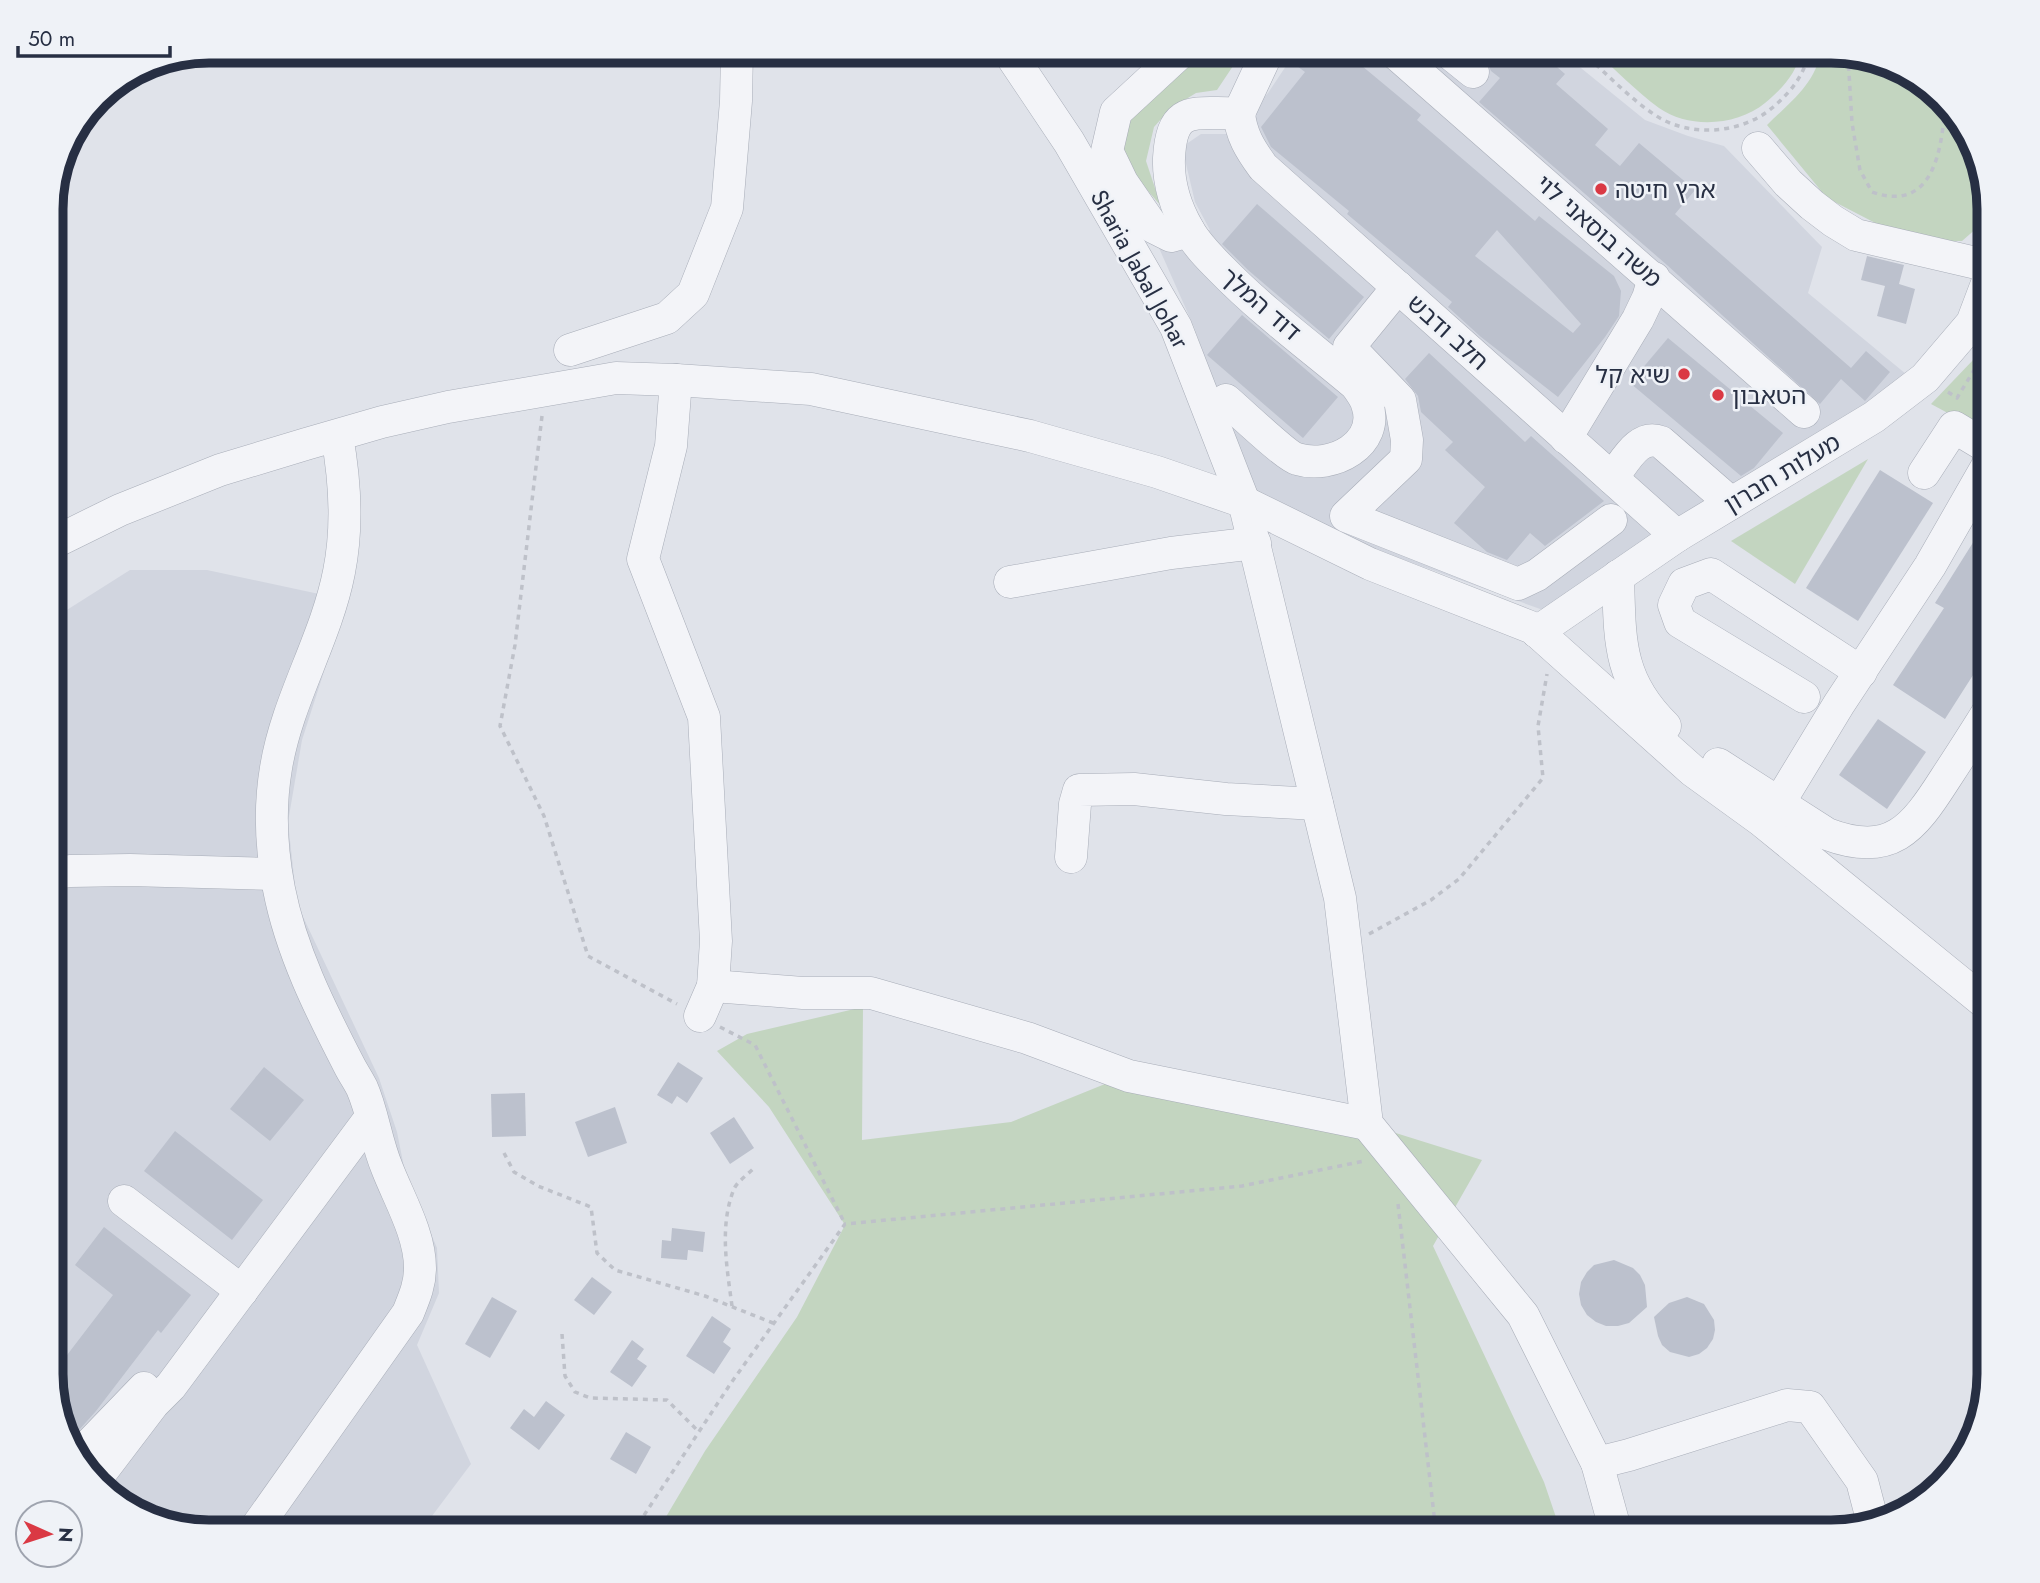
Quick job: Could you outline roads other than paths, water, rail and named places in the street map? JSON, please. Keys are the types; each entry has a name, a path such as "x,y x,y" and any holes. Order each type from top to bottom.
{"street":[{"path":"570,350 667,318 694,294 727,208 737,63"},
{"name":"Sharia Jabal Johar","path":"1016,63 1069,142 1176,327 1244,502 1340,898 1367,1124"},
{"path":"1169,63 1116,112 1107,151 1122,182 1153,227 1171,236 1189,231"},
{"path":"1240,113 1263,63"},
{"name":"משה בוסאני לוי","path":"1409,63 1804,412"},
{"path":"1461,63 1472,72"},
{"name":"דוד המלך","path":"1226,400 1295,459 1334,461 1361,441 1369,423 1367,404 1356,385 1241,289 1210,258 1189,231 1176,202 1169,174 1172,131 1192,113 1240,113"},
{"name":"חלב ודבש","path":"1240,113 1240,127 1247,144 1263,167 1677,536"},
{"path":"1758,148 1788,183 1812,205 1856,235 1977,263"},
{"path":"1566,438 1638,319 1654,278"},
{"path":"1398,287 1349,347 1400,400 1407,440 1406,459 1346,516 1518,584 1537,575 1611,520"},
{"name":"מעלות חברון","path":"1545,639 1618,576 1677,536 1874,417 1925,377 1972,323 1977,310"},
{"path":"63,538 120,510 220,470 337,436 448,407 616,378 811,390 1004,431 1157,472 1244,502 1370,564 1533,628 1693,771 1762,821 1977,996"},
{"path":"676,380 671,446 643,559 704,718 716,941 713,985 700,1016"},
{"path":"1924,474 1954,427 1977,441"},
{"path":"261,1520 408,1313 417,1290 420,1268 418,1244 377,1145 362,1088 293,943 272,850 276,766 340,571 345,492 337,436"},
{"path":"1612,478 1641,442 1652,438 1661,442 1731,503"},
{"path":"1779,803 1930,566 1977,484"},
{"path":"1010,582 1171,552 1255,543"},
{"path":"1804,697 1680,622 1674,606 1684,584 1711,574 1861,672"},
{"path":"1618,576 1620,640 1624,662 1637,693 1649,710 1665,726 1706,756 1827,834 1845,840 1874,842 1892,838 1909,829 1927,807 1977,729"},
{"path":"1071,857 1075,804 1079,790 1134,789 1226,799 1317,804"},
{"path":"63,872 131,870 276,873"},
{"path":"713,985 803,993 871,993 1027,1038 1129,1076 1367,1124 1523,1315 1597,1463 1613,1520"},
{"path":"101,1472 153,1404 172,1386 371,1117"},
{"path":"124,1201 242,1291"},
{"path":"85,1451 139,1391 154,1383 172,1386"},
{"path":"1597,1463 1787,1405 1810,1407 1862,1481 1870,1515"}],"place":[{"name":"ארץ חיטה","path":"1601,189"},
{"name":"שיא קל","path":"1684,374"},
{"name":"הטאבון","path":"1718,395"}]}
